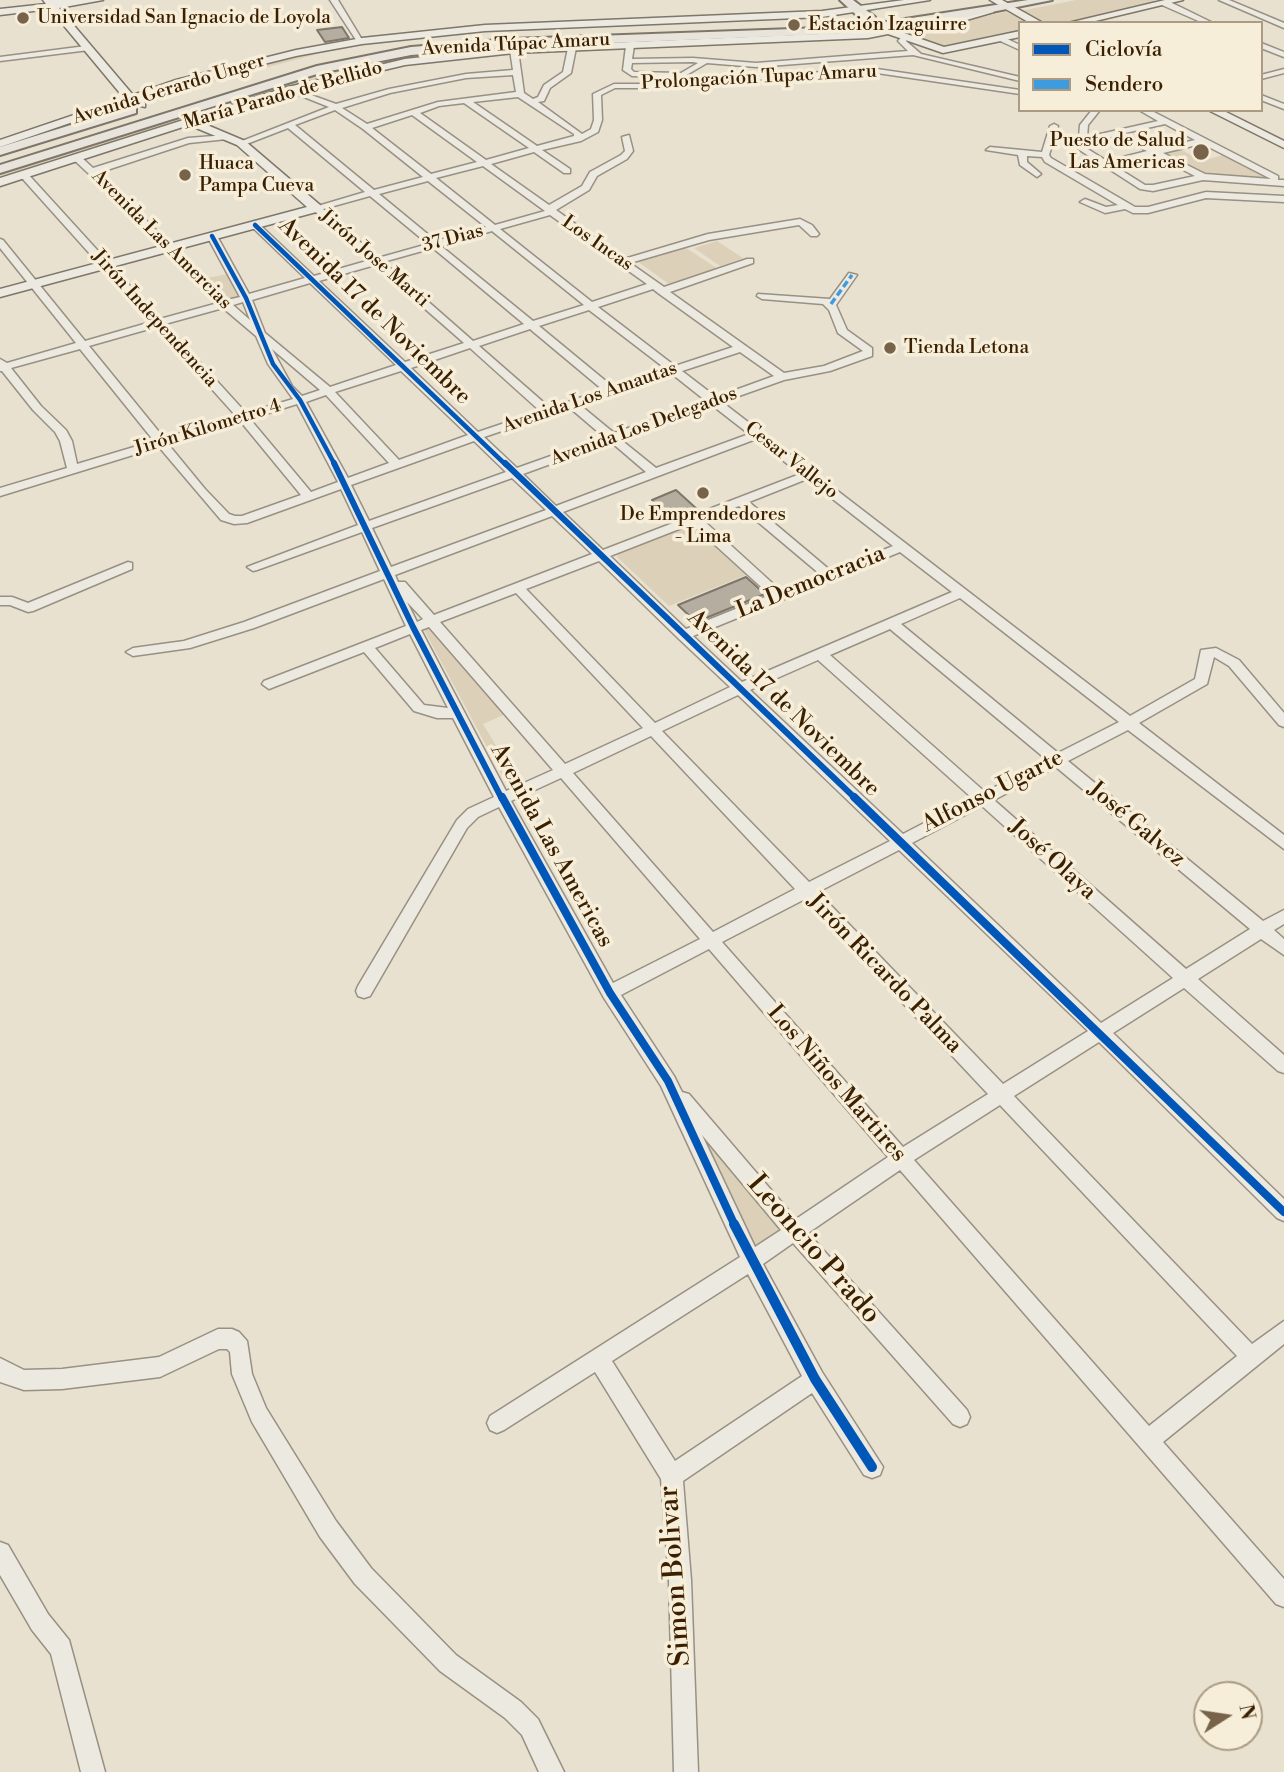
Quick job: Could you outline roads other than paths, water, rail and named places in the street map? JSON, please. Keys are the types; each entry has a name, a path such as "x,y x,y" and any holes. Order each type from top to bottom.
{"main road":[{"path":"827,0 904,31"},
{"name":"Avenida Túpac Amaru","path":"0,169 317,70 357,60 474,45 904,31 993,5 1008,7 1046,0"},
{"name":"Avenida Túpac Amaru","path":"0,151 131,104 150,105 300,60 422,37 856,13 929,3"},
{"path":"700,36 852,27 856,13"},
{"path":"0,180 24,175"}],"street":[{"path":"0,5 39,0"},
{"path":"0,12 50,3 98,0"},
{"path":"334,0 361,41"},
{"path":"1082,21 1178,0"},
{"path":"1223,0 1284,26"},
{"path":"50,3 131,104"},
{"path":"1165,3 1205,21"},
{"name":"María Parado de Bellido","path":"24,175 292,89 405,62 514,50 891,32 960,19 993,5"},
{"path":"1008,7 1034,21"},
{"name":"Avenida Gerardo Unger","path":"0,144 253,63 361,41 485,28 856,13"},
{"path":"891,32 904,31 943,50 1018,34"},
{"path":"904,31 902,41 913,53"},
{"path":"1001,38 1018,47"},
{"path":"630,46 627,70 632,74 683,75 706,61"},
{"path":"1263,46 1284,55"},
{"path":"0,59 86,48"},
{"path":"531,102 541,99 547,87 568,73 572,48"},
{"path":"514,50 520,94"},
{"path":"628,61 706,61 750,65 913,53 1018,79"},
{"path":"859,58 891,58 974,69"},
{"path":"1263,65 1282,72"},
{"name":"Prolongación Tupac Amaru","path":"578,139 595,130 597,94 602,90 625,85 688,86 718,80 877,71 1018,92"},
{"path":"241,143 336,107 408,86 517,72"},
{"path":"1263,77 1282,72"},
{"name":"Cesar Vallejo","path":"292,89 336,107 366,127 590,305 676,369 808,475 1284,843"},
{"path":"0,293 578,139 578,133 520,94 465,100 412,111 366,127"},
{"path":"1263,98 1283,107"},
{"path":"465,100 567,171"},
{"name":"Los Incas","path":"412,111 782,377"},
{"path":"1094,112 1084,125 1082,141 1085,153 1148,188 1203,177 1284,183"},
{"path":"1118,133 1137,123 1134,112"},
{"path":"1147,112 1284,183"},
{"path":"1217,112 1284,145"},
{"path":"1082,141 1164,121"},
{"name":"Jirón Jose Marti","path":"191,122 241,143 548,412"},
{"path":"290,125 611,391"},
{"path":"1045,155 1054,126"},
{"path":"1118,133 1203,177"},
{"path":"94,171 188,141 224,136"},
{"name":"37 Dias","path":"2,365 84,346 312,278 550,212 553,206 586,188 593,174 624,157 629,151 626,137"},
{"path":"1105,164 1201,141"},
{"path":"990,150 1045,155 1124,206"},
{"path":"1022,152 1023,163 1037,174"},
{"name":"Avenida Las Amercias","path":"77,158 94,171 225,304 266,342 327,390 397,465"},
{"name":"Jirón Independencia","path":"24,175 243,417 309,497"},
{"path":"1085,202 1105,210 1124,206 1148,210 1206,195 1284,199"},
{"path":"623,262 708,237 800,222 810,227 814,234"},
{"name":"Avenida 17 de Noviembre","path":"254,225 1100,1032 1284,1212"},
{"name":"Avenida Las Americas","path":"212,236 246,298 273,364 288,388 300,400 367,526 413,627 502,798 610,993 668,1081 751,1261 815,1379 872,1467"},
{"path":"0,242 162,441"},
{"name":"Jirón Kilometro 4","path":"0,492 300,400 590,305 750,261"},
{"path":"762,296 818,299 831,304 852,275"},
{"name":"Avenida Los Delegados","path":"253,567 782,377 826,369 868,355 868,350 842,331 831,304"},
{"name":"Avenida Los Amautas","path":"162,441 225,517 243,520 476,436 740,348"},
{"path":"2,365 37,408 60,430 66,441 73,470"},
{"path":"572,404 653,472"},
{"path":"133,652 185,645 236,629 552,509 757,435"},
{"path":"269,684 808,475"},
{"path":"740,501 829,575"},
{"path":"694,519 778,595"},
{"name":"La Democracia","path":"683,635 901,547"},
{"path":"0,601 12,601 28,608 128,566"},
{"name":"Los Niños Martires","path":"389,572 900,1159 1149,1440 1280,1583"},
{"name":"Jirón Ricardo Palma","path":"518,588 804,891 1252,1357"},
{"path":"364,991 462,824 473,813 739,688 961,593"},
{"name":"José Galvez","path":"891,623 1284,948"},
{"path":"366,646 415,705 429,712 457,713"},
{"name":"Alfonso Ugarte","path":"610,993 1129,723 1202,681 1204,654 1216,652 1234,663 1284,722"},
{"name":"José Olaya","path":"820,654 1284,1066"},
{"path":"497,1423 751,1261 900,1159 1284,916"},
{"name":"Leoncio Prado","path":"668,1081 795,1232 960,1417"},
{"path":"1149,1440 1284,1331"},
{"path":"0,1368 6,1374 24,1380 62,1379 160,1367 218,1339 232,1339 240,1348 242,1374 259,1415 328,1529 363,1576 448,1663 513,1710 530,1727 552,1772"},
{"name":"Simon Bolivar","path":"598,1358 672,1476 680,1580 686,1772"},
{"path":"672,1476 815,1379"},
{"path":"0,1553 40,1622 61,1648 93,1772"}],"place":[{"name":"Universidad San Ignacio de Loyola","path":"23,18"},
{"name":"Estación Izaguirre","path":"794,25"},
{"name":"Puesto de Salud Las Americas","path":"1201,152"},
{"name":"Huaca Pampa Cueva","path":"185,175"},
{"name":"Tienda Letona","path":"890,348"},
{"name":"De Emprendedores - Lima","path":"703,493"}]}
